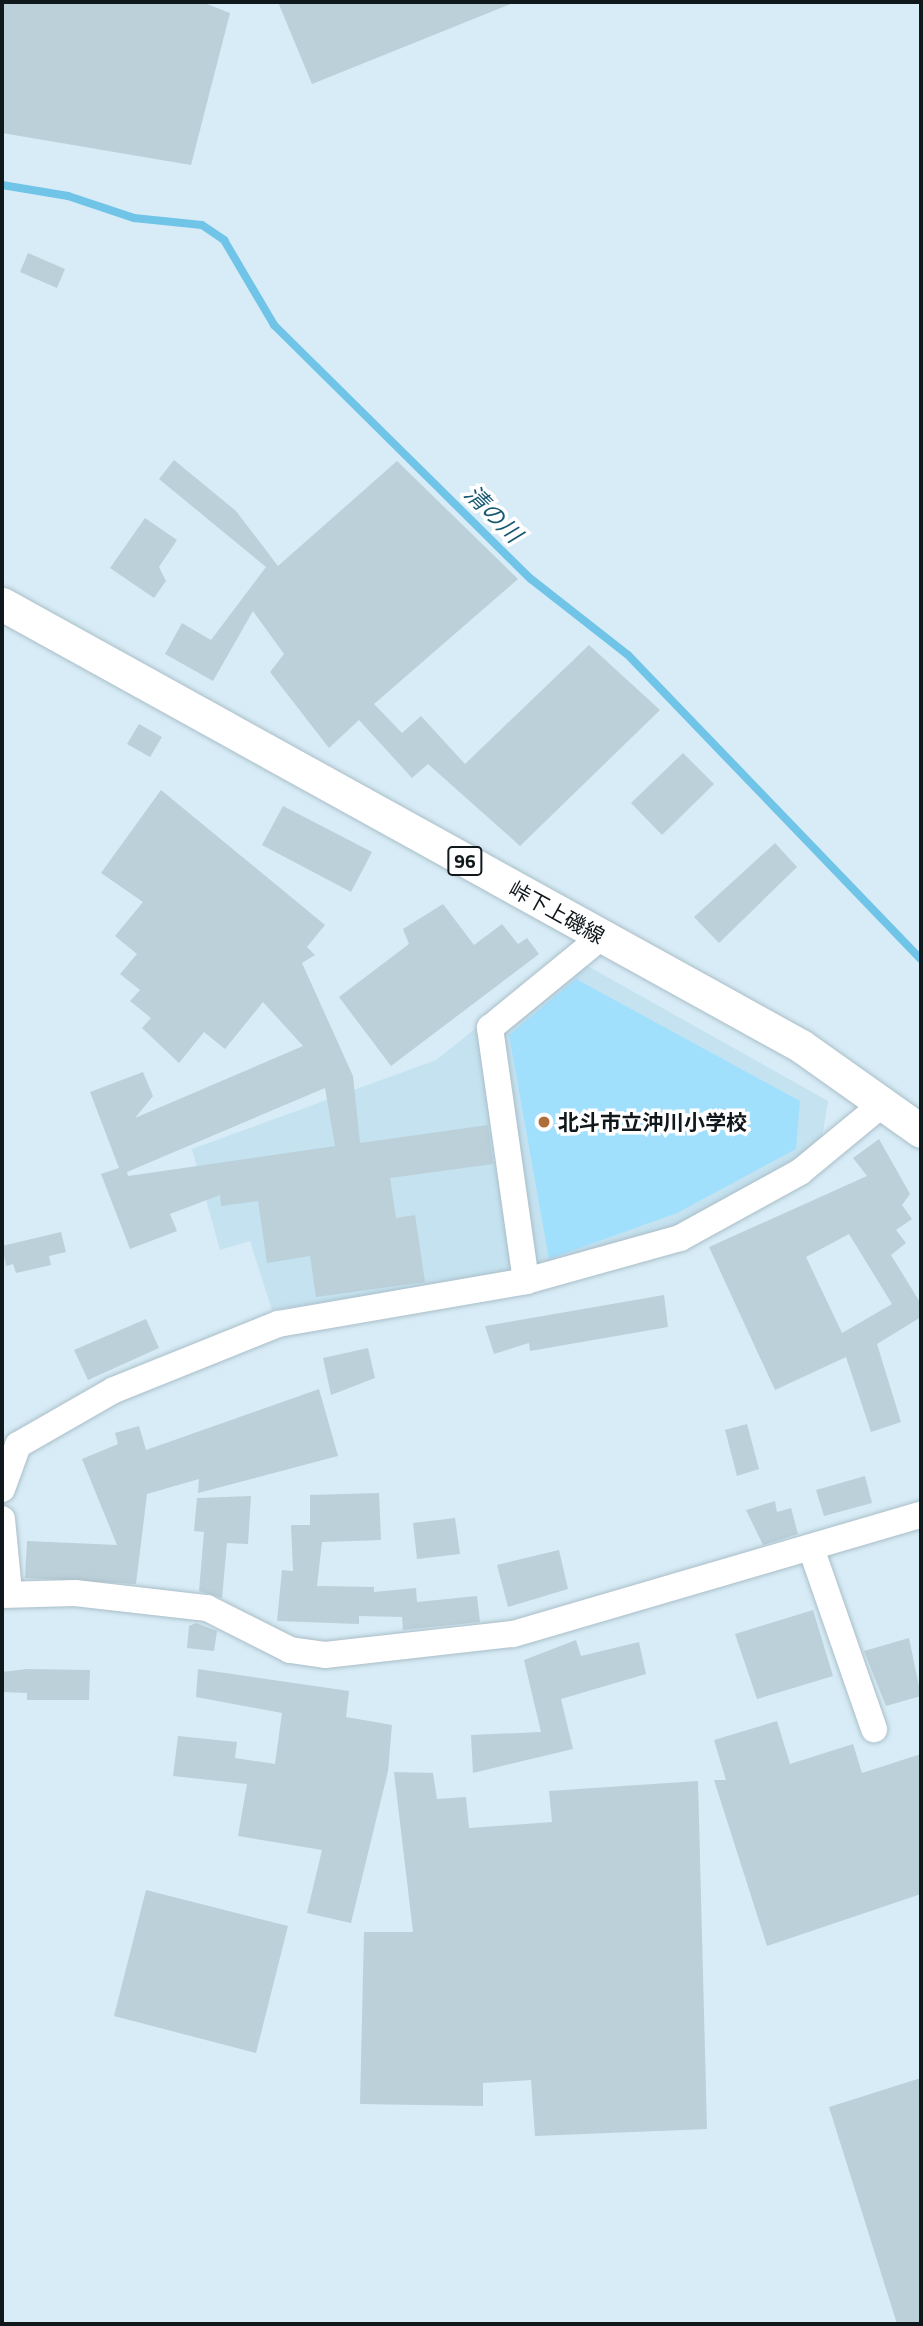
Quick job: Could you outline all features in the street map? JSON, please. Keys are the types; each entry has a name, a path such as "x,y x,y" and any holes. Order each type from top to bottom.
{"main road":[{"name":"峠下上磯線","path":"2,604 801,1046 885,1102 921,1131"}],"street":[{"path":"526,1281 490,1028 601,937"},
{"path":"2,1489 18,1445 51,1422 278,1324 526,1281 629,1256 750,1203 861,1128 885,1102"},
{"path":"2,1518 6,1593 207,1608 290,1650 325,1655 513,1634 921,1515"},
{"path":"811,1548 874,1729"}],"shaded area":[{"name":"北斗市立沖川小学校","path":"568,955 828,1101 821,1144 682,1224 553,1268 272,1310 250,1241 220,1250 192,1149 436,1060"},
{"path":"576,979 800,1101 796,1149 677,1213 549,1259 509,1035"}],"building":[{"path":"2,2 202,2 230,13 191,165 2,133"},
{"path":"278,2 513,2 513,3 312,84"},
{"path":"28,253 65,269 57,288 20,272"},
{"path":"174,460 236,511 278,566 397,461 518,579 374,704 402,733 421,716 465,764 589,645 660,710 520,846 428,764 412,778 359,720 329,748 270,672 284,654 253,611 213,681 165,654 182,623 211,640 266,567 159,479"},
{"path":"145,518 177,540 159,567 166,581 154,598 110,568"},
{"path":"139,724 162,737 150,757 127,744"},
{"path":"683,753 714,784 662,835 631,803"},
{"path":"161,790 325,925 307,947 315,955 302,963 353,1076 360,1143 488,1125 493,1164 390,1178 396,1218 415,1215 425,1282 316,1297 310,1256 267,1263 258,1201 221,1206 220,1195 170,1214 177,1231 130,1249 101,1174 119,1168 90,1092 143,1072 153,1096 135,1118 303,1046 263,1002 225,1049 204,1032 179,1063 142,1028 151,1018 130,1001 140,990 120,974 137,954 115,936 143,902 101,873","holes":["325,1088 335,1146 128,1176 127,1172"]},
{"path":"283,806 372,852 351,892 262,845"},
{"path":"775,843 797,867 719,943 694,917"},
{"path":"443,904 474,945 502,924 518,944 527,938 539,954 391,1066 339,997 409,944 403,929"},
{"path":"879,1139 910,1194 902,1205 912,1219 896,1230 906,1243 891,1255 921,1304 921,1317 877,1344 901,1422 871,1432 846,1357 775,1390 709,1247 867,1176 853,1158","holes":["849,1234 892,1304 842,1333 806,1257"]},
{"path":"61,1232 66,1252 49,1256 51,1265 16,1273 13,1264 6,1266 2,1246"},
{"path":"664,1295 668,1327 530,1351 529,1343 494,1354 485,1326"},
{"path":"146,1319 159,1348 88,1380 74,1350"},
{"path":"368,1348 375,1378 331,1395 323,1358"},
{"path":"319,1389 338,1456 198,1493 199,1479 147,1494 136,1584 25,1578 27,1541 117,1545 82,1459 118,1444 115,1433 139,1426 146,1450"},
{"path":"747,1424 759,1469 737,1476 725,1430"},
{"path":"865,1476 872,1503 824,1516 816,1490"},
{"path":"379,1493 381,1540 322,1542 317,1586 374,1587 374,1592 416,1588 417,1602 477,1596 480,1622 403,1630 402,1617 359,1616 359,1624 277,1621 282,1570 293,1571 291,1525 310,1525 310,1495"},
{"path":"251,1496 248,1544 227,1543 222,1598 199,1591 204,1532 194,1531 197,1498"},
{"path":"775,1501 777,1512 791,1508 798,1534 763,1545 746,1510"},
{"path":"455,1518 460,1554 417,1559 413,1523"},
{"path":"559,1550 568,1589 508,1607 497,1565"},
{"path":"813,1610 833,1676 757,1699 735,1634"},
{"path":"196,1623 217,1631 214,1651 187,1648 189,1626"},
{"path":"909,1638 921,1696 886,1706 864,1651"},
{"path":"576,1640 581,1656 639,1642 646,1674 561,1699 573,1749 473,1773 471,1735 541,1732 524,1660"},
{"path":"27,1669 90,1670 89,1700 27,1700 27,1693 2,1692 2,1672"},
{"path":"198,1669 349,1691 346,1717 392,1725 388,1771 351,1923 307,1913 322,1850 238,1836 247,1784 173,1776 178,1736 237,1742 235,1758 275,1764 282,1713 196,1697"},
{"path":"777,1721 790,1764 853,1744 862,1773 921,1754 921,1894 767,1946 714,1780 726,1780 714,1740"},
{"path":"394,1772 433,1773 437,1799 466,1797 469,1828 552,1822 549,1791 698,1781 707,2129 535,2136 531,2080 483,2083 483,2106 360,2104 364,1932 413,1932"},
{"path":"146,1890 288,1926 256,2053 114,2016"},
{"path":"921,2078 921,2324 897,2324 829,2107"}],"waterway":[{"name":"清の川","path":"2,185 68,196 134,218 202,225 224,240 274,325 531,579 628,655 921,959"}],"place":[{"name":"北斗市立沖川小学校","path":"544,1122"}]}
